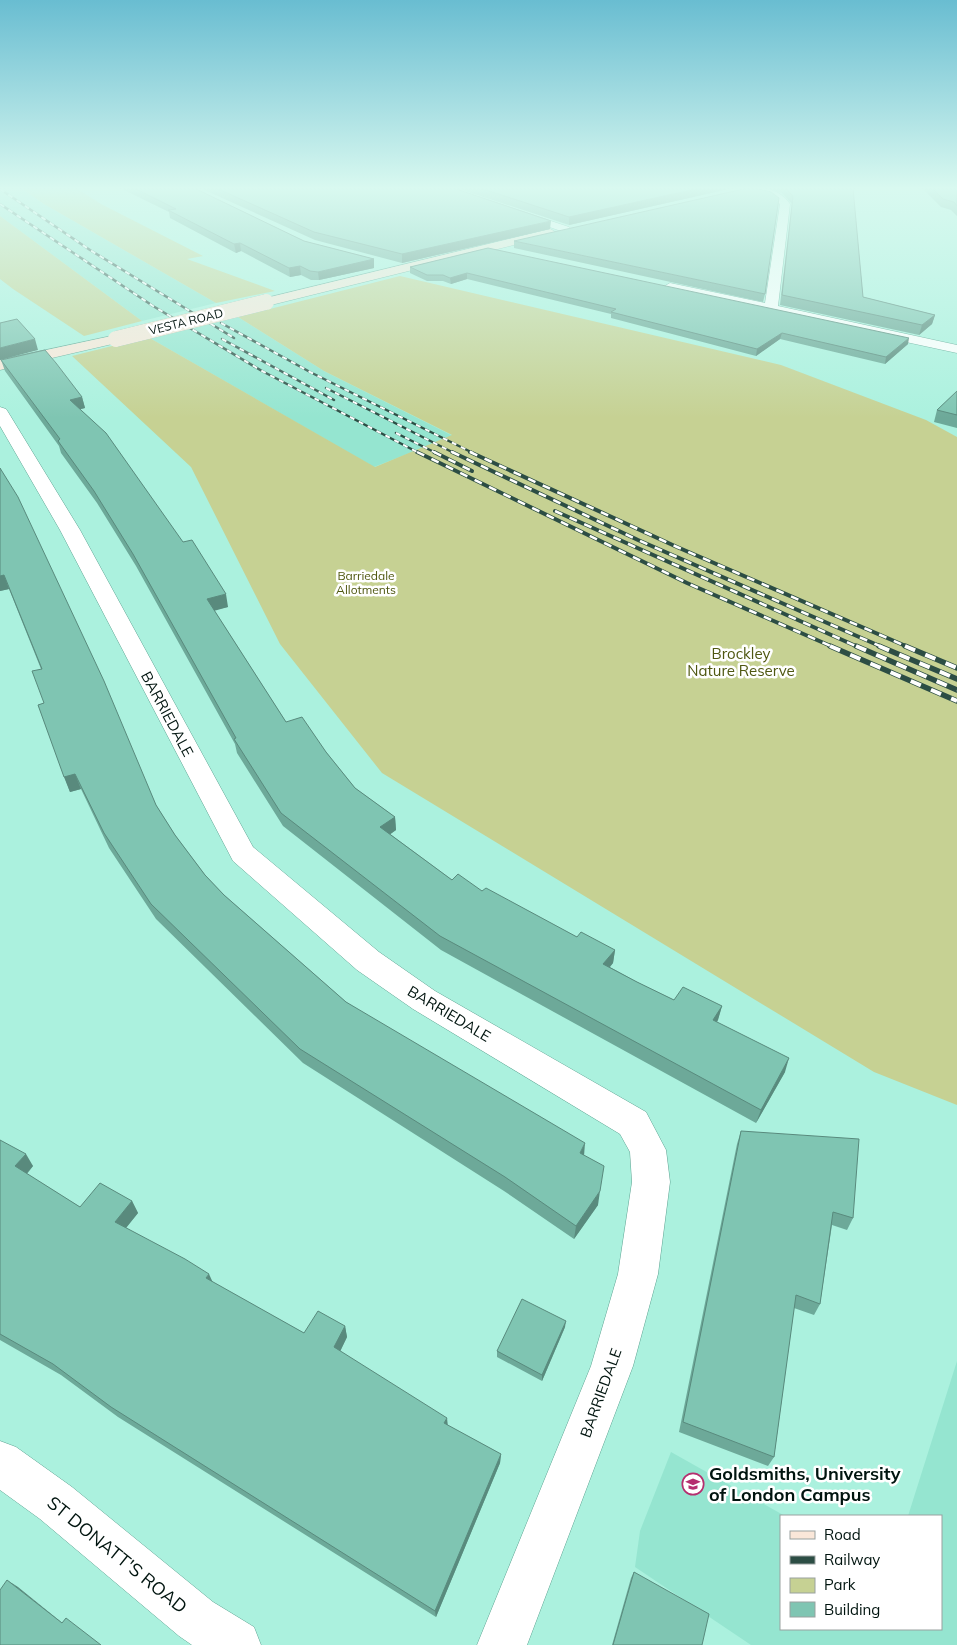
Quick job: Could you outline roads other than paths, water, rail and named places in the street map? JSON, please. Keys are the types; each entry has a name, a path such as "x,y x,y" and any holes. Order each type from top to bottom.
{"street":[{"path":"389,265 402,269"},
{"name":"VESTA ROAD","path":"0,365 116,339 419,265"},
{"path":"770,308 776,265"},
{"path":"656,284 957,349"},
{"name":"BARRIEDALE","path":"0,412 70,530 243,854 368,961 424,1000 633,1123 648,1150 651,1182 638,1274 612,1366 502,1645"},
{"name":"ST DONATT'S ROAD","path":"0,1463 56,1503 196,1619 236,1645"}],"railway":[{"path":"91,265 153,306 262,371 418,453"},
{"path":"114,265 234,338"},
{"path":"221,323 310,372 473,453"},
{"path":"222,339 334,400"},
{"path":"326,388 452,452"},
{"path":"396,433 472,471"},
{"path":"452,452 638,540 882,647"},
{"path":"470,452 677,547 908,647"},
{"path":"418,453 687,583 833,647"},
{"path":"555,511 858,647"},
{"path":"830,646 957,701"},
{"path":"856,646 957,690"},
{"path":"879,646 957,679"},
{"path":"905,646 957,668"}],"place":[{"name":"Goldsmiths, University of London Campus","path":"693,1484"}],"park label":[{"name":"Barriedale Allotments","path":"366,583"},
{"name":"Brockley Nature Reserve","path":"741,662"}]}
